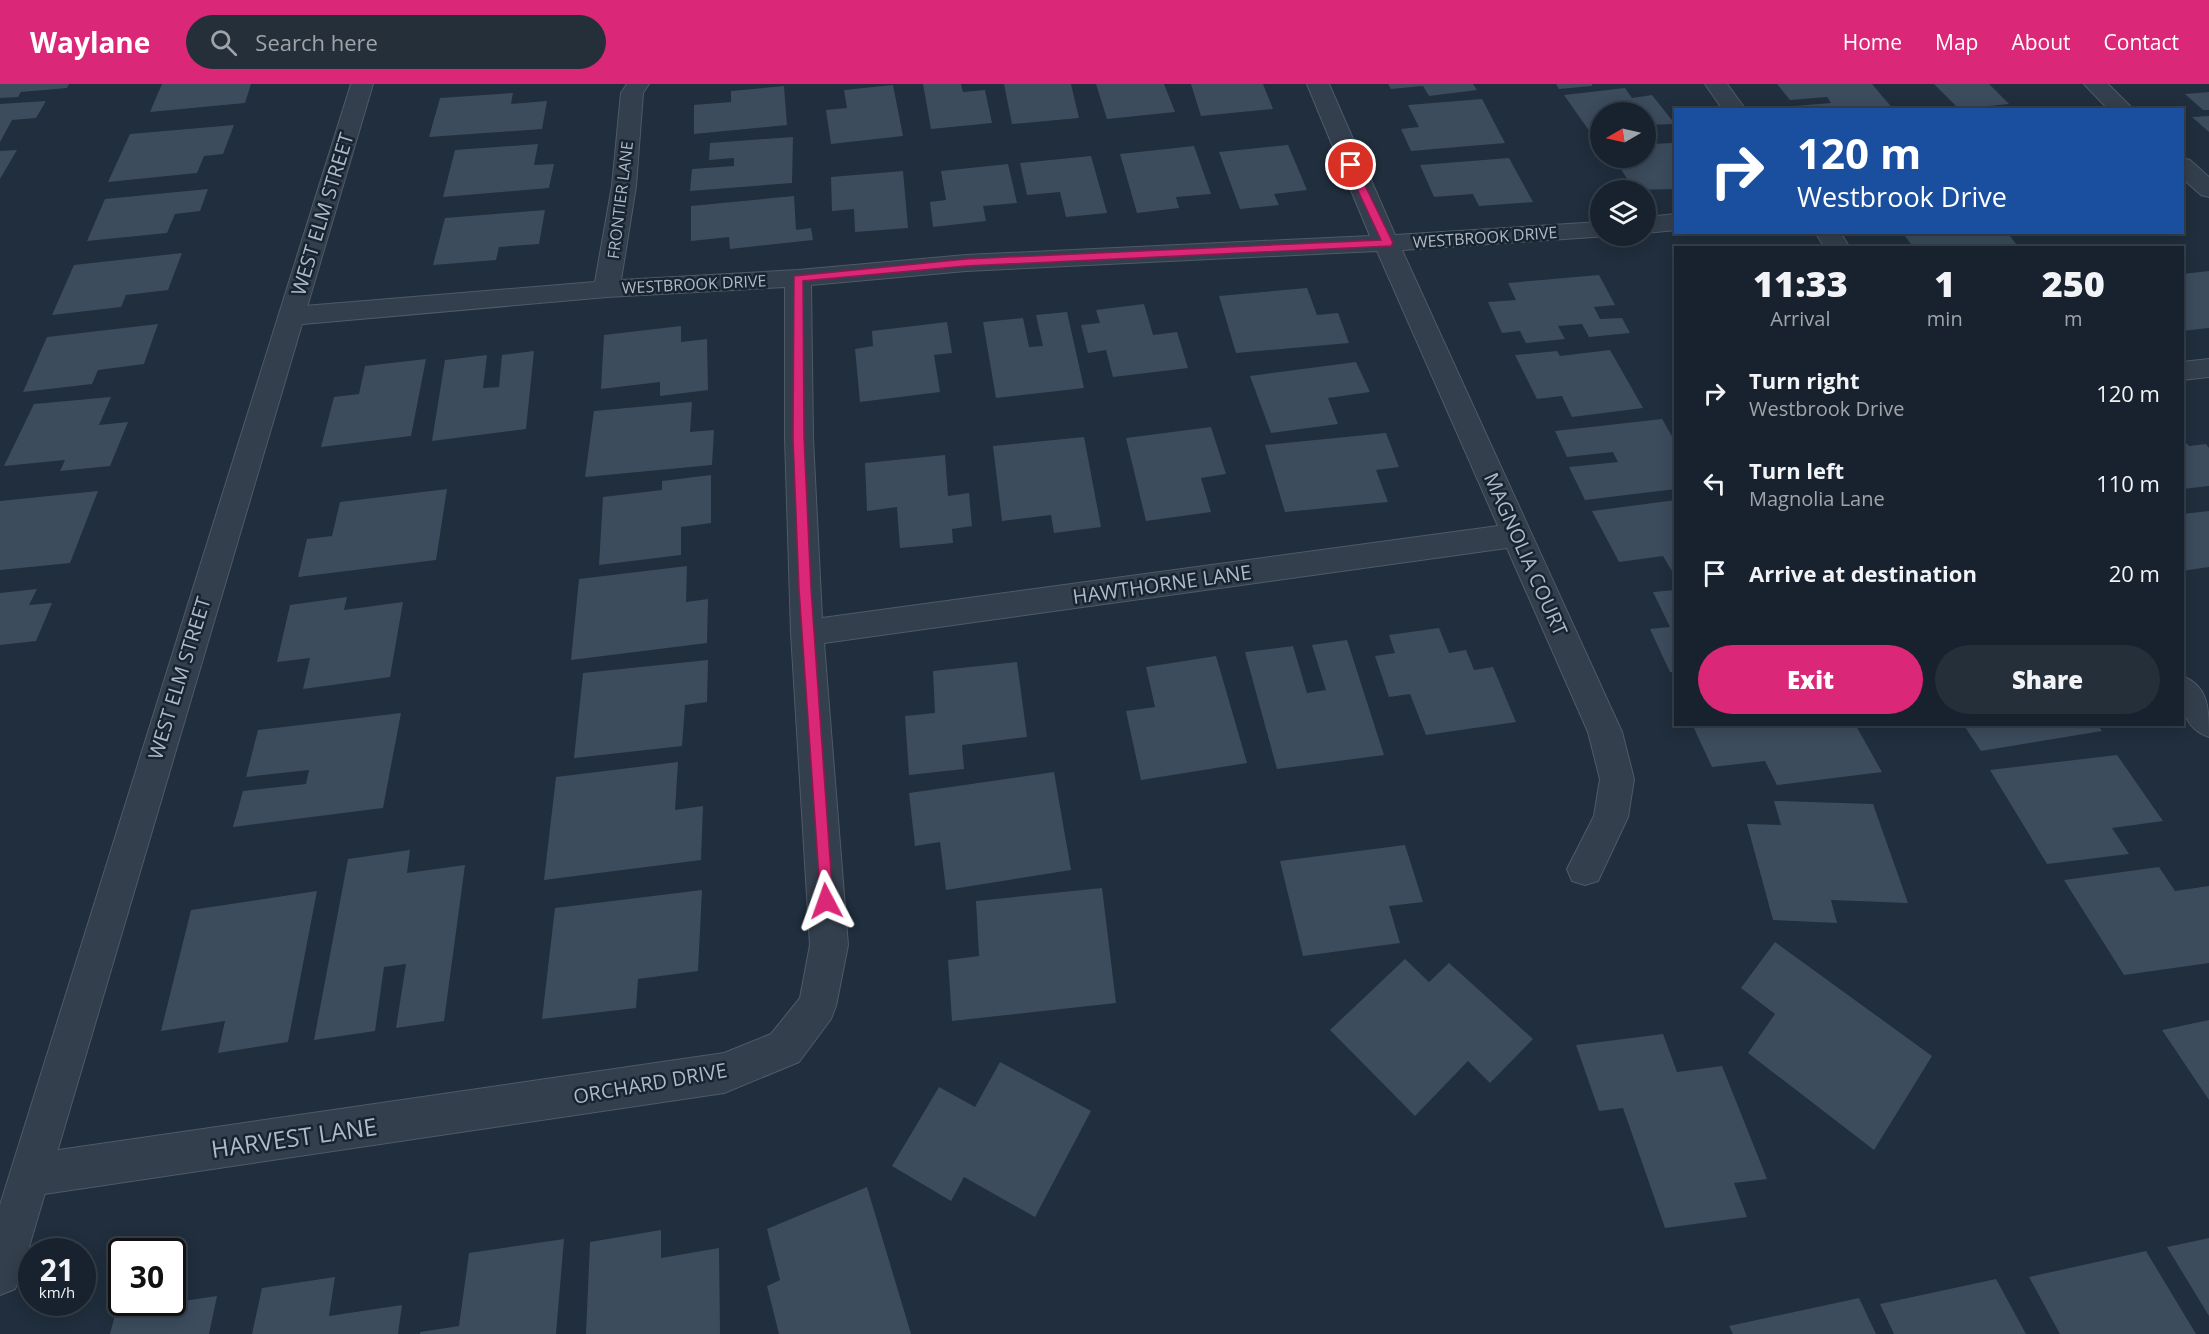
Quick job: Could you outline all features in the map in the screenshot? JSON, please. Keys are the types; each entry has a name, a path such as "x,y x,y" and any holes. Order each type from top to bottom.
{"street":[{"name":"WEST ELM STREET","path":"0,1274 362,84"},
{"name":"FRONTIER LANE","path":"607,289 624,186 632,93 638,84"},
{"name":"MAGNOLIA COURT","path":"1318,84 1351,165 1388,243 1605,732 1617,779 1611,817 1585,870"},
{"path":"1716,84 1734,108"},
{"path":"2095,84 2121,108"},
{"path":"2184,167 2209,190"},
{"path":"1656,224 1674,222"},
{"name":"WESTBROOK DRIVE","path":"292,316 607,289 798,278 966,262 1388,243 1590,231"},
{"name":"ORCHARD DRIVE","path":"557,1099 724,1073 785,1048 817,1006 829,945 807,633 799,438 798,278"},
{"path":"2184,371 2209,368"},
{"name":"HAWTHORNE LANE","path":"807,633 1517,535"},
{"path":"2184,691 2209,723"},
{"name":"HARVEST LANE","path":"31,1175 557,1099"}],"building":[{"path":"0,84 69,84 67,88 21,92 18,97 0,98"},
{"path":"162,84 251,84 245,103 150,112"},
{"path":"923,84 961,84 963,92 985,90 992,123 931,129"},
{"path":"1004,84 1071,84 1079,118 1012,124"},
{"path":"1096,84 1164,84 1175,112 1107,119"},
{"path":"1191,84 1263,84 1273,109 1201,116"},
{"path":"1388,84 1473,84 1477,90 1429,96 1423,86 1391,89"},
{"path":"1556,84 1592,84 1592,86 1559,89"},
{"path":"1777,84 1872,84 1892,108 1796,108 1795,106 1831,103 1827,97 1790,100"},
{"path":"1934,84 1989,84 2009,104 1969,108 1958,108"},
{"path":"893,85 903,136 831,144 826,110 847,108 844,90"},
{"path":"784,86 787,125 694,134 694,105 731,102 731,91"},
{"path":"1625,88 1632,98 1652,95 1674,123 1656,125 1656,102 1590,102 1590,132 1564,95"},
{"path":"2209,92 2209,110 2203,110 2185,94"},
{"path":"513,93 511,104 547,101 542,129 429,137 440,98"},
{"path":"1482,99 1505,143 1411,151 1401,129 1419,127 1408,105"},
{"path":"46,101 36,118 12,120 0,142 0,104"},
{"path":"2209,116 2209,132 2192,117"},
{"path":"234,125 223,154 204,156 197,173 108,182 130,134"},
{"path":"793,137 792,183 690,191 692,169 734,166 734,158 709,160 710,143"},
{"path":"538,144 534,165 554,164 549,188 443,197 455,150"},
{"path":"1656,144 1674,144 1674,189 1656,189 1656,180 1628,180 1620,168 1656,168"},
{"path":"1288,145 1307,190 1274,194 1279,205 1240,209 1219,152"},
{"path":"1194,146 1211,194 1176,197 1179,208 1137,213 1120,154"},
{"path":"17,150 0,179 0,151"},
{"path":"1091,156 1107,213 1066,217 1060,192 1027,195 1020,163"},
{"path":"1509,158 1533,202 1479,206 1473,194 1434,197 1420,165"},
{"path":"1008,164 1017,203 983,206 986,221 933,227 930,202 946,200 941,171"},
{"path":"903,171 908,228 855,232 854,209 832,211 831,177"},
{"path":"208,189 200,211 175,214 167,233 87,241 105,199"},
{"path":"794,196 796,230 811,228 813,240 730,249 729,237 691,241 691,206"},
{"path":"545,210 539,244 499,247 496,260 433,265 445,218"},
{"path":"1904,234 2008,234 2018,246 1912,246"},
{"path":"182,253 168,290 126,295 121,307 52,315 74,265"},
{"path":"2209,271 2209,328 2184,331 2184,274"},
{"path":"1599,275 1615,305 1594,307 1600,319 1622,318 1630,333 1589,337 1582,324 1558,326 1565,339 1526,343 1520,331 1502,333 1488,302 1516,300 1508,283"},
{"path":"1307,288 1317,315 1338,313 1349,343 1236,353 1219,296"},
{"path":"1144,304 1153,335 1177,332 1188,368 1113,377 1106,350 1088,353 1081,325 1100,323 1096,310"},
{"path":"1067,312 1084,388 996,398 983,322 1023,318 1029,347 1043,346 1036,315"},
{"path":"947,322 952,353 934,355 940,392 860,402 855,349 873,346 872,331"},
{"path":"158,324 144,364 98,370 92,384 23,392 47,337"},
{"path":"681,326 681,342 707,339 708,390 660,396 660,382 601,389 604,335"},
{"path":"1610,350 1643,408 1572,417 1562,396 1537,399 1515,355 1557,351 1560,356"},
{"path":"534,351 526,429 432,441 445,360 487,355 483,388 499,387 502,355"},
{"path":"426,359 411,436 321,447 334,397 359,394 365,366"},
{"path":"1356,362 1370,392 1328,398 1338,424 1271,433 1250,376"},
{"path":"111,397 99,425 128,422 110,466 60,471 65,460 4,466 34,404"},
{"path":"692,402 690,432 714,430 712,465 585,477 594,411"},
{"path":"1662,419 1674,440 1674,489 1585,500 1569,467 1618,462 1613,452 1567,457 1555,431"},
{"path":"1211,427 1226,474 1201,478 1211,512 1146,521 1126,438"},
{"path":"1386,433 1399,467 1376,470 1388,502 1285,512 1265,445"},
{"path":"1084,437 1101,527 1054,533 1051,515 1002,521 993,446"},
{"path":"2184,441 2189,446 2206,444 2209,448 2209,486 2184,489"},
{"path":"945,455 948,496 969,493 972,526 952,529 953,543 900,548 897,507 867,511 865,463"},
{"path":"711,475 711,523 681,527 681,555 599,565 603,497 662,490 662,481"},
{"path":"447,489 436,560 298,577 307,539 332,536 340,502"},
{"path":"98,491 70,563 0,570 0,501"},
{"path":"1674,500 1674,575 1663,556 1619,562 1592,511"},
{"path":"2209,511 2209,567 2184,571 2184,514"},
{"path":"687,566 686,602 708,599 707,643 571,660 579,579"},
{"path":"37,589 29,605 52,603 36,641 0,645 0,593"},
{"path":"1674,590 1674,672 1670,672 1650,629 1670,627 1653,592"},
{"path":"347,597 344,610 403,602 390,677 303,689 310,658 277,662 290,605"},
{"path":"1439,628 1449,653 1466,650 1474,670 1493,667 1516,722 1426,735 1410,694 1389,697 1375,656 1395,653 1389,635"},
{"path":"1347,640 1384,755 1277,769 1245,652 1293,646 1307,693 1326,690 1312,645"},
{"path":"1216,656 1247,763 1141,780 1126,711 1155,707 1146,667"},
{"path":"708,660 707,702 685,705 682,746 574,758 583,673"},
{"path":"1017,662 1027,737 962,745 964,769 909,775 905,716 935,713 933,671"},
{"path":"401,713 383,808 233,827 243,791 306,784 309,770 246,777 258,730"},
{"path":"1693,726 1856,726 1882,772 1777,785 1765,761 1712,767"},
{"path":"1964,726 2098,726 2102,731 1981,751"},
{"path":"2117,755 2163,821 2112,828 2129,854 2047,864 1990,770"},
{"path":"678,762 675,810 703,806 701,860 544,880 556,777"},
{"path":"1054,772 1071,870 946,890 940,842 915,846 909,793"},
{"path":"1774,801 1873,804 1908,903 1831,900 1837,923 1773,920 1747,824 1781,825"},
{"path":"1405,845 1423,902 1389,906 1400,943 1303,956 1280,861"},
{"path":"410,850 407,873 465,865 444,1021 396,1028 406,964 384,967 375,1031 314,1040 348,859"},
{"path":"2159,867 2175,891 2209,886 2209,963 2124,975 2064,880"},
{"path":"1102,888 1116,1003 952,1021 948,960 979,956 976,901"},
{"path":"702,890 698,971 638,979 636,1008 542,1019 555,908"},
{"path":"317,891 288,1042 218,1053 225,1021 161,1031 191,910"},
{"path":"1775,942 1932,1056 1874,1150 1748,1053 1775,1014 1741,988"},
{"path":"1405,959 1429,982 1449,963 1533,1039 1490,1083 1468,1061 1415,1116 1330,1030"},
{"path":"2209,1020 2209,1100 2162,1030"},
{"path":"1663,1034 1677,1072 1722,1066 1767,1179 1734,1183 1747,1217 1665,1228 1623,1108 1599,1111 1576,1045"},
{"path":"1000,1062 1091,1111 1035,1217 964,1177 951,1201 892,1166 939,1087 975,1107"},
{"path":"867,1187 911,1334 779,1334 767,1286 780,1280 767,1229"},
{"path":"661,1230 661,1258 719,1248 720,1334 586,1334 590,1242"},
{"path":"2209,1238 2209,1316 2167,1247"},
{"path":"564,1239 556,1334 420,1334 420,1332 459,1326 469,1253"},
{"path":"2146,1251 2196,1334 2060,1334 2029,1277"},
{"path":"335,1277 329,1316 402,1305 398,1334 252,1334 262,1288"},
{"path":"1996,1279 2026,1334 1894,1334 1880,1304"},
{"path":"217,1296 209,1334 110,1334 115,1316 186,1316 186,1301"},
{"path":"1859,1298 1876,1334 1733,1334 1729,1326"}],"route":[{"path":"826,901 805,589 799,438 798,278 966,262 1388,243 1351,165"}]}
